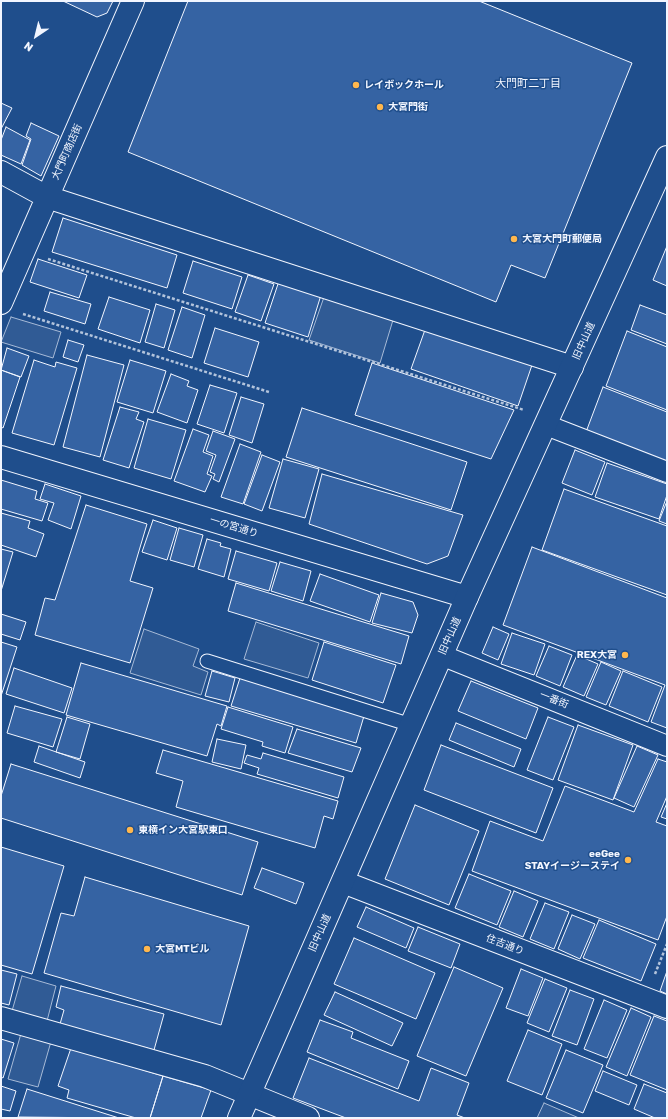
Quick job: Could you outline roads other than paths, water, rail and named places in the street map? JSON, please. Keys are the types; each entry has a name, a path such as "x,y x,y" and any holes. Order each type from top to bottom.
{"street":[{"name":"大門町商店街","path":"8,308 22,250 47,197 133,1"},
{"name":"旧中山道","path":"239,1118 467,597 572,367 661,183 667,157"},
{"path":"1,172 47,197 572,367"},
{"path":"548,421 667,472"},
{"name":"一の宮通り","path":"1,457 467,597"},
{"name":"一番街","path":"441,655 667,746"},
{"name":"住吉通り","path":"343,882 667,1007"},
{"path":"1,1018 205,1076 308,1118"}],"lane":[{"path":"207,662 411,725"}],"place":[{"name":"レイボックホール","path":"356,85"},
{"name":"大宮門街","path":"380,107"},
{"name":"大宮大門町郵便局","path":"514,239"},
{"name":"REX大宮","path":"625,655"},
{"name":"東横イン大宮駅東口","path":"130,830"},
{"name":"eeGee STAYイージーステイ","path":"628,860"},
{"name":"大宮MTビル","path":"147,949"}],"district":[{"name":"大門町二丁目","path":"528,84"}]}
